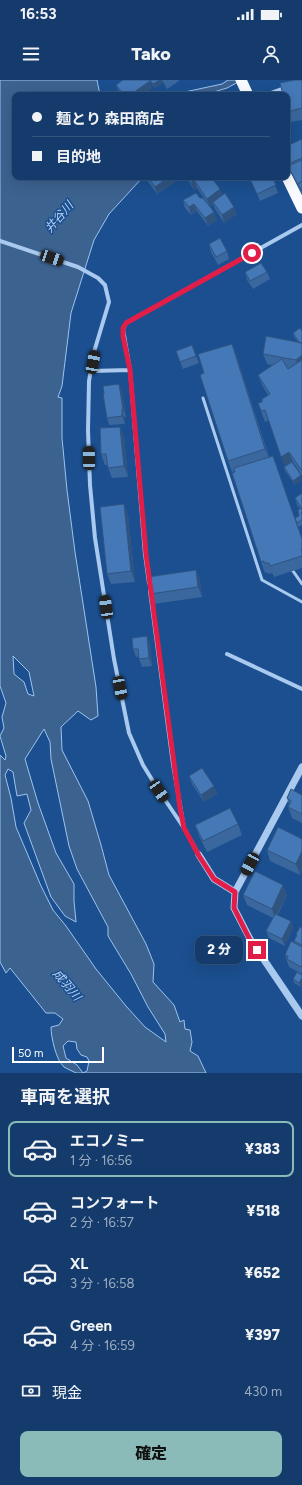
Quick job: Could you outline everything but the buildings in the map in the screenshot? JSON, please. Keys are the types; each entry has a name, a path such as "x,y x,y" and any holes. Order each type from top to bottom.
{"highway":[{"path":"241,80 247,92"},
{"path":"288,180 302,208"}],"street":[{"path":"275,92 289,87"},
{"path":"184,828 172,756 146,554 130,370 123,336 123,328 126,323 302,225"},
{"path":"0,241 78,267 98,278 105,285 109,302 101,326 89,381 88,430 90,485 95,538 114,659 128,733 143,764 184,828 199,856 214,879 235,892"},
{"path":"91,371 130,370"},
{"path":"227,654 302,689"},
{"path":"302,767 235,892 234,908 250,940 302,1016"}],"lane":[{"path":"203,398 262,580 302,602"},
{"path":"293,571 302,584"}],"water":[{"path":"0,80 97,80 99,92 12,92 12,180 140,180 109,214 94,240 71,313 62,386 58,397 62,398 62,438 67,490 96,687 98,716 91,720 78,711 61,727 62,750 88,801 109,875 146,944 154,964 153,982 174,1005 180,1022 184,1020 185,1029 190,1030 192,1042 190,1051 198,1056 206,1073 83,1073 76,1073 64,1067 56,1054 51,1027 59,1025 63,1019 55,1013 46,1013 10,968 6,973 0,962 0,755 5,760 6,756 0,736 4,728 2,717 6,703 0,686","holes":["13,656 29,672 34,696 28,694 24,682 14,674","44,729 50,742 51,759 69,846 77,869 108,927 108,936 165,1034 166,1042 145,1027 126,1006 96,969 53,910 16,827 5,775 8,769 13,772 17,796 27,794 31,810 24,823 51,897 65,916 76,922 74,884 56,853 38,803 25,759","68,1041 76,1042 77,1049 81,1055 87,1057 89,1061 87,1071 83,1073 77,1065 66,1058 63,1046"]},
{"path":"228,80 242,80 227,88 214,92 185,92 222,84"}],"route":[{"path":"252,253 126,323 123,328 123,336 130,370 146,554 173,764 184,828 199,856 214,879 235,892 234,908 250,940 257,950"}],"water label":[{"name":"井谷川","path":"59,217"},
{"name":"成羽川","path":"67,985"}]}
